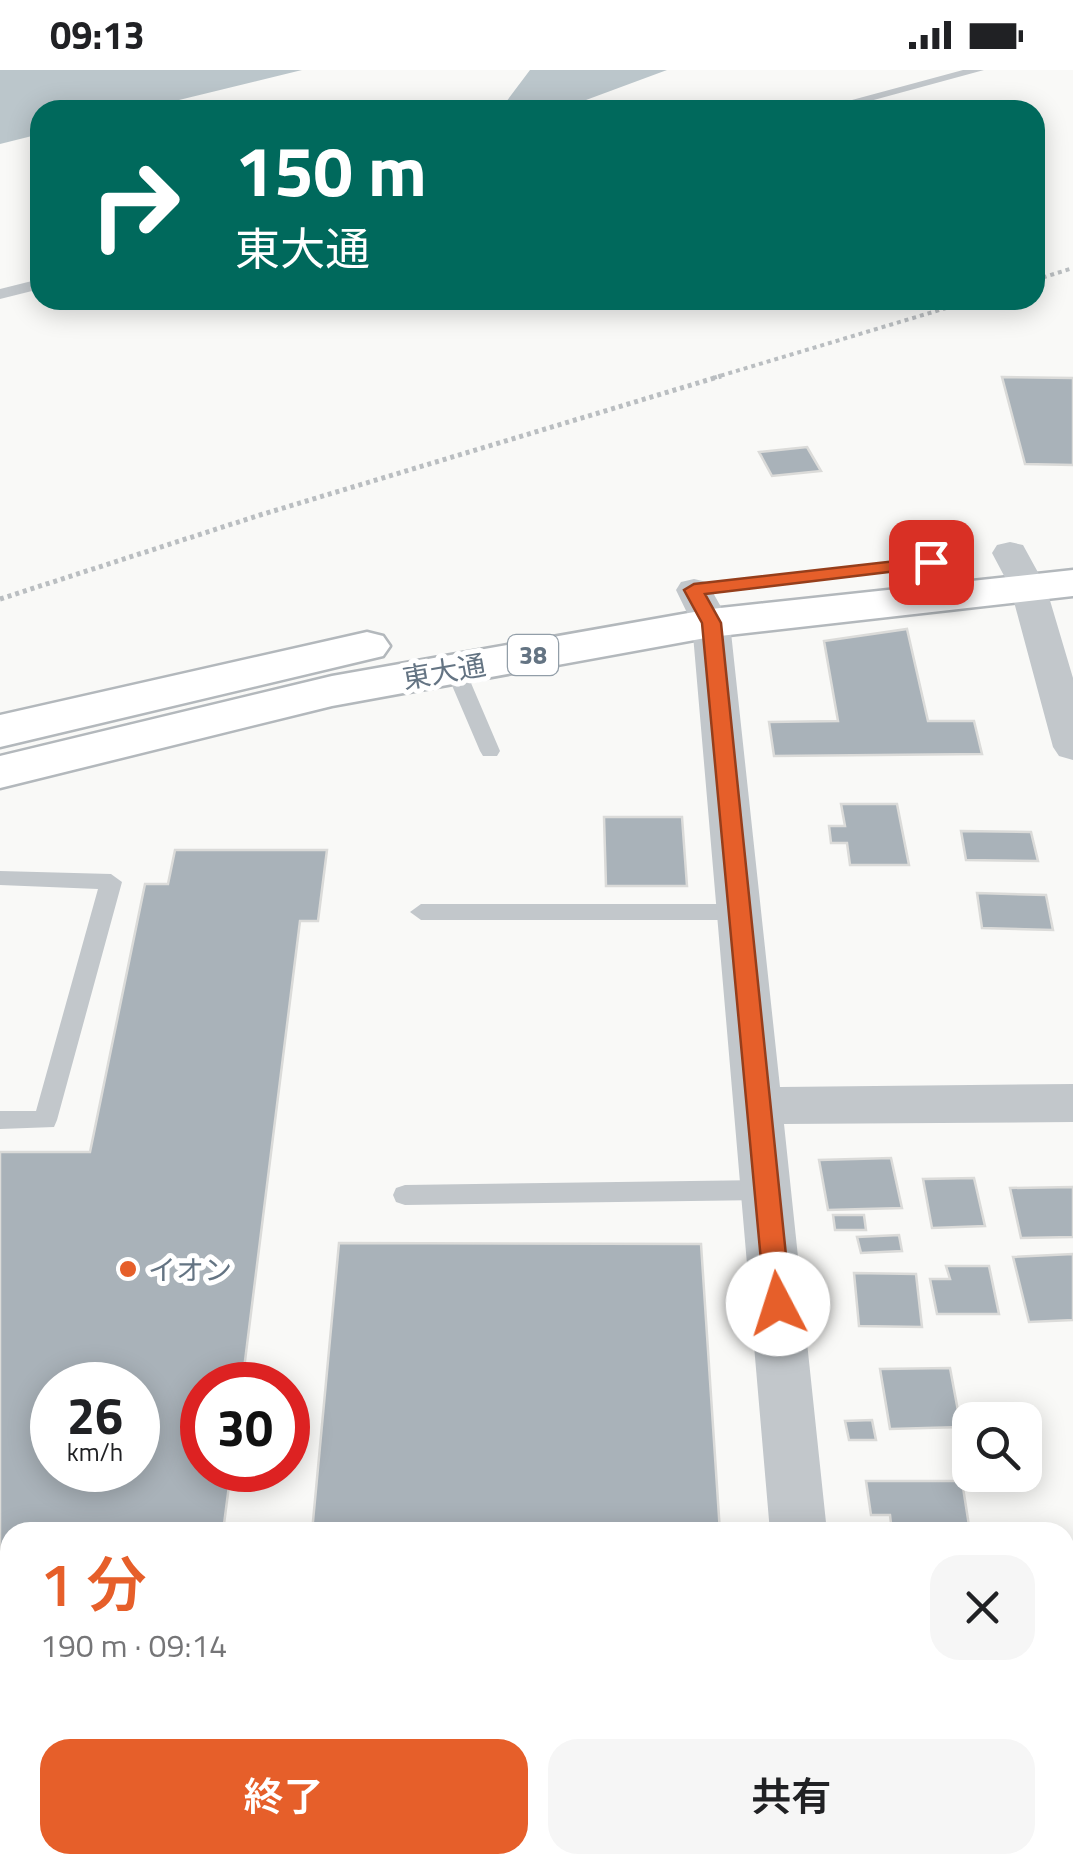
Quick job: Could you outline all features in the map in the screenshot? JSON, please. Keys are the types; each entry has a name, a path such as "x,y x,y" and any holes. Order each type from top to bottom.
{"highway":[{"name":"東大通","path":"0,731 316,655 702,607 1037,574 1073,548"},
{"name":"東大通","path":"0,772 332,691 455,669 702,607"}],"street":[{"path":"1037,574 1073,747"},
{"path":"702,607 760,1106 798,1522"},
{"path":"760,1106 1073,1103"}],"lane":[{"path":"861,100 978,70"},
{"path":"0,294 30,286"},
{"path":"455,669 490,751"},
{"path":"0,878 110,882 46,1120 0,1120"},
{"path":"421,912 737,912"},
{"path":"405,1195 768,1190"}],"path":[{"path":"1045,277 1073,268"},
{"path":"0,598 940,310"}],"shaded area":[{"path":"0,70 302,70 179,100 30,100 30,136 0,144"},
{"path":"530,70 667,70 586,100 508,100"}],"building":[{"path":"1002,377 1073,378 1073,465 1025,464"},
{"path":"807,447 821,471 772,476 759,452"},
{"path":"907,629 928,721 974,721 982,754 774,756 769,722 838,721 824,641"},
{"path":"841,804 897,804 909,865 850,865 847,843 831,843 829,826 845,826"},
{"path":"604,817 682,817 687,886 606,886"},
{"path":"961,831 1031,832 1038,861 966,860"},
{"name":"イオン","path":"175,850 327,850 318,921 300,921 245,1362 180,1362 180,1492 228,1492 224,1522 0,1522 0,1152 90,1152 145,884 168,884"},
{"path":"977,893 1046,895 1053,930 982,928"},
{"path":"891,1158 902,1208 828,1210 819,1160"},
{"path":"974,1178 985,1226 932,1228 923,1179"},
{"path":"1073,1187 1073,1237 1021,1238 1010,1188"},
{"path":"833,1215 864,1215 866,1230 835,1230"},
{"path":"899,1235 902,1251 861,1253 857,1237"},
{"path":"339,1243 701,1244 719,1522 313,1522"},
{"path":"1073,1254 1073,1320 1029,1322 1013,1257"},
{"path":"946,1266 989,1266 999,1314 937,1314 930,1279 950,1279"},
{"path":"854,1273 916,1274 922,1327 859,1326"},
{"path":"950,1368 956,1402 952,1402 952,1427 890,1429 880,1369"},
{"path":"872,1420 876,1440 849,1440 845,1421"},
{"path":"866,1481 952,1481 952,1492 964,1492 968,1522 891,1522 890,1515 871,1515"}],"place":[{"name":"イオン","path":"128,1269"}],"route":[{"path":"778,1304 711,623 694,590 931,562"}]}
